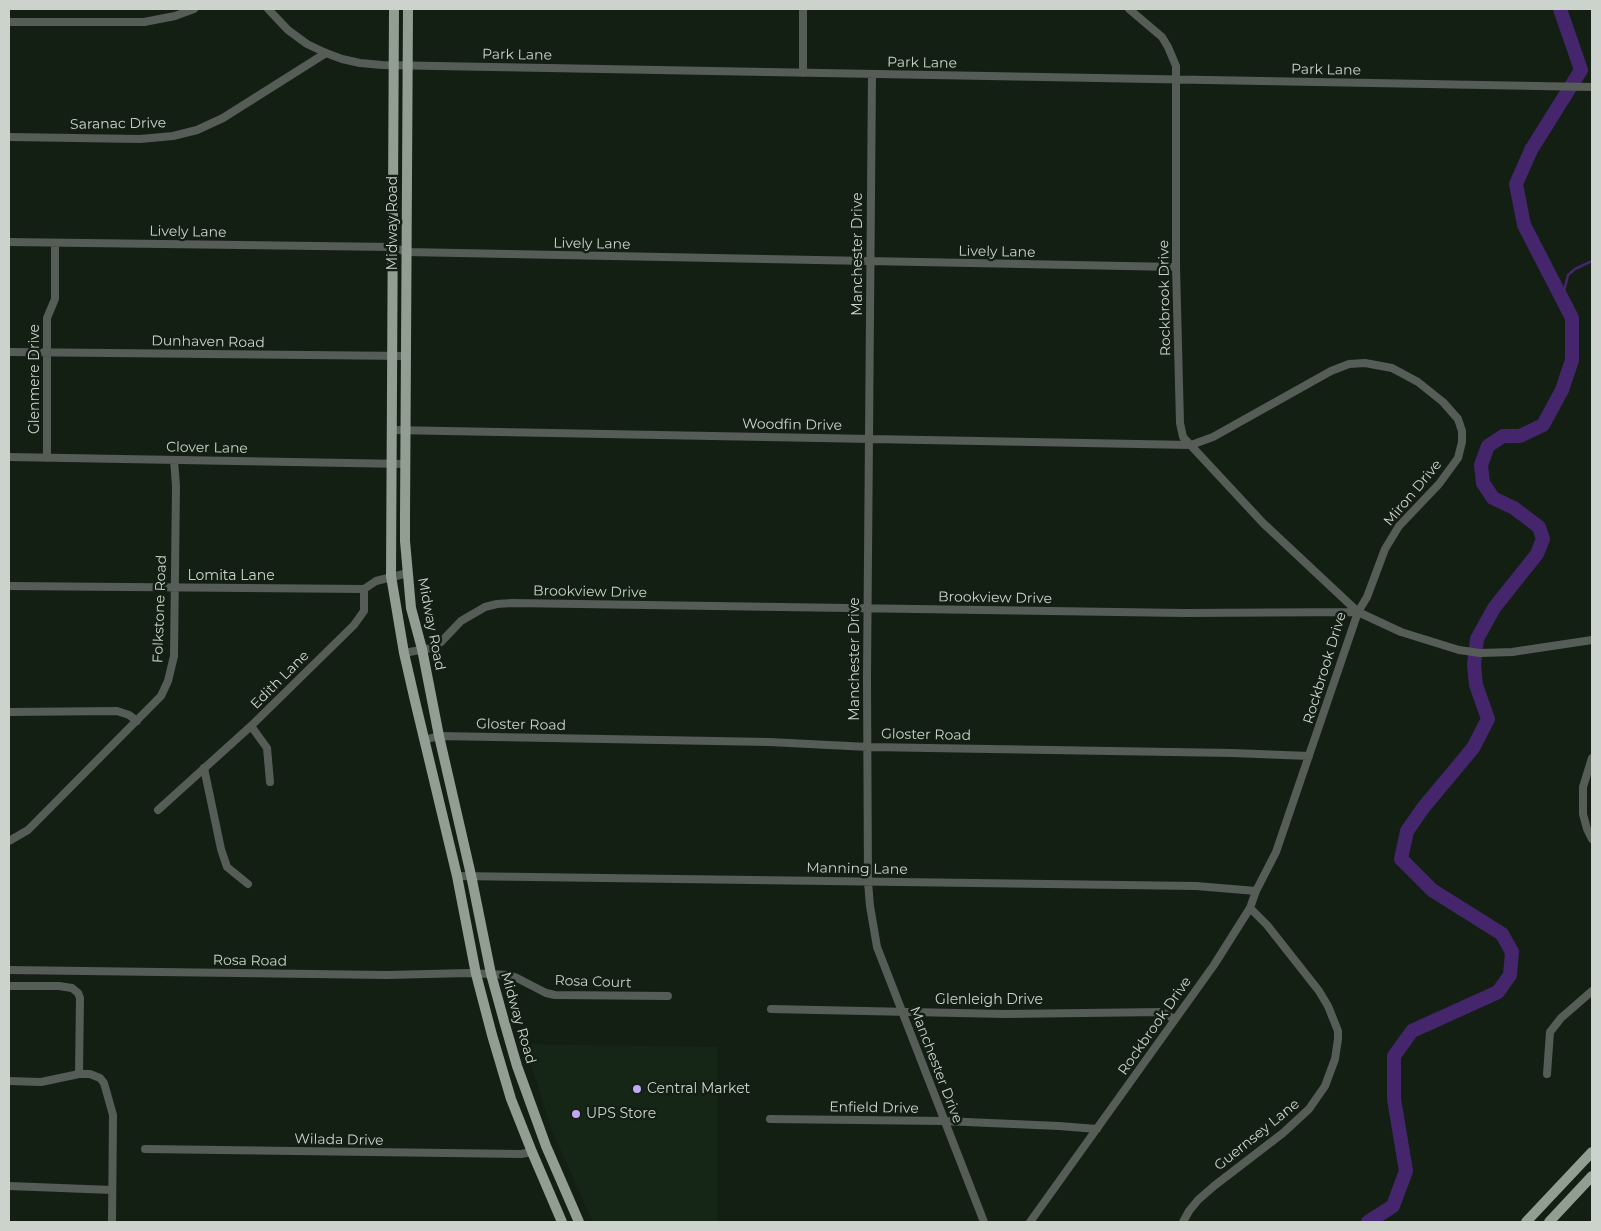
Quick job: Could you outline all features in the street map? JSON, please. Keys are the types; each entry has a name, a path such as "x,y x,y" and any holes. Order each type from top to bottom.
{"main road":[{"name":"Midway Road","path":"394,9 391,576 404,653 457,876 476,974 501,1066 532,1152 562,1222"},
{"name":"Midway Road","path":"408,9 407,356 404,430 405,541 411,608 422,649 491,974 517,1066 546,1146 579,1222"},
{"path":"532,1152 546,1146"},
{"path":"1526,1222 1592,1152"},
{"path":"1549,1222 1592,1176"},
{"path":"1555,1192 1567,1203"}],"street":[{"path":"9,22 144,22 175,16 194,9"},
{"name":"Park Lane","path":"268,9 288,30 307,44 326,54 360,63 408,66 1592,87"},
{"path":"803,73 804,9"},
{"name":"Rockbrook Drive","path":"1030,1222 1214,965 1250,908 1256,891 1276,852 1358,612 1263,522 1183,436 1181,430 1176,267 1176,66 1168,47 1155,30 1129,9"},
{"name":"Saranac Drive","path":"9,137 140,139 173,136 197,130 223,118 326,54"},
{"name":"Manchester Drive","path":"872,74 868,608 868,882 870,906 877,947 984,1222"},
{"name":"Lively Lane","path":"9,242 392,247 406,252 1176,267"},
{"name":"Glenmere Drive","path":"47,458 47,318 55,299 55,243"},
{"name":"Dunhaven Road","path":"9,352 407,356"},
{"name":"Miron Drive","path":"1191,445 1213,436 1331,371 1349,364 1365,363 1392,368 1418,382 1443,402 1458,420 1462,431 1462,442 1458,458 1439,484 1399,526 1385,549 1368,597 1358,612"},
{"name":"Woodfin Drive","path":"392,430 1191,445"},
{"name":"Clover Lane","path":"9,457 405,464"},
{"name":"Folkstone Road","path":"9,841 28,830 137,721 161,696 168,681 174,656 176,486 174,460"},
{"path":"364,589 376,581 408,573"},
{"name":"Lomita Lane","path":"9,586 364,589"},
{"name":"Edith Lane","path":"158,810 252,726 354,624 364,611 364,589"},
{"name":"Brookview Drive","path":"404,653 431,648 441,642 470,614 497,604 1184,614 1358,612 1401,632 1458,650 1480,653 1512,652 1592,640"},
{"path":"9,712 117,711 129,715 137,721"},
{"path":"252,726 266,748 270,782"},
{"name":"Gloster Road","path":"424,740 439,736 769,742 1309,756"},
{"path":"1592,758 1583,787 1583,814 1592,839"},
{"path":"204,768 221,849 227,867 248,884"},
{"name":"Manning Lane","path":"457,876 1196,886 1256,891"},
{"name":"Guernsey Lane","path":"1184,1222 1189,1211 1198,1200 1283,1133 1309,1109 1325,1086 1334,1066 1338,1031 1328,1006 1319,991 1267,925 1250,908"},
{"name":"Rosa Road","path":"9,970 387,975 491,974"},
{"name":"Rosa Court","path":"491,974 515,977 546,993 668,996"},
{"path":"9,986 60,986 72,988 78,993 80,998 79,1074"},
{"path":"1547,1074 1550,1032 1561,1018 1592,991"},
{"name":"Glenleigh Drive","path":"772,1009 1005,1014 1162,1012 1174,1019"},
{"path":"9,1082 41,1082 79,1074 90,1074 100,1078 104,1083 114,1126 112,1222"},
{"name":"Enfield Drive","path":"770,1119 944,1121 1097,1129"},
{"name":"Wilada Drive","path":"145,1150 521,1154 532,1152"},
{"path":"9,1186 112,1190"}],"shaded area":[{"path":"524,1044 717,1047 717,1222 593,1222 553,1133"}],"waterway":[{"path":"1368,1222 1393,1206 1406,1171 1394,1099 1394,1056 1412,1031 1498,992 1510,975 1512,952 1502,934 1432,890 1401,859 1407,831 1423,808 1473,748 1488,719 1476,685 1474,664 1477,639 1494,608 1537,554 1543,539 1539,527 1514,508 1493,498 1483,483 1481,465 1488,446 1503,436 1520,436 1543,425 1562,390 1572,360 1572,318 1524,225 1516,184 1531,150 1581,70 1560,9"},
{"path":"1562,299 1568,275 1575,269 1592,261"}],"place":[{"name":"Central Market","path":"637,1089"},
{"name":"UPS Store","path":"576,1114"}]}
